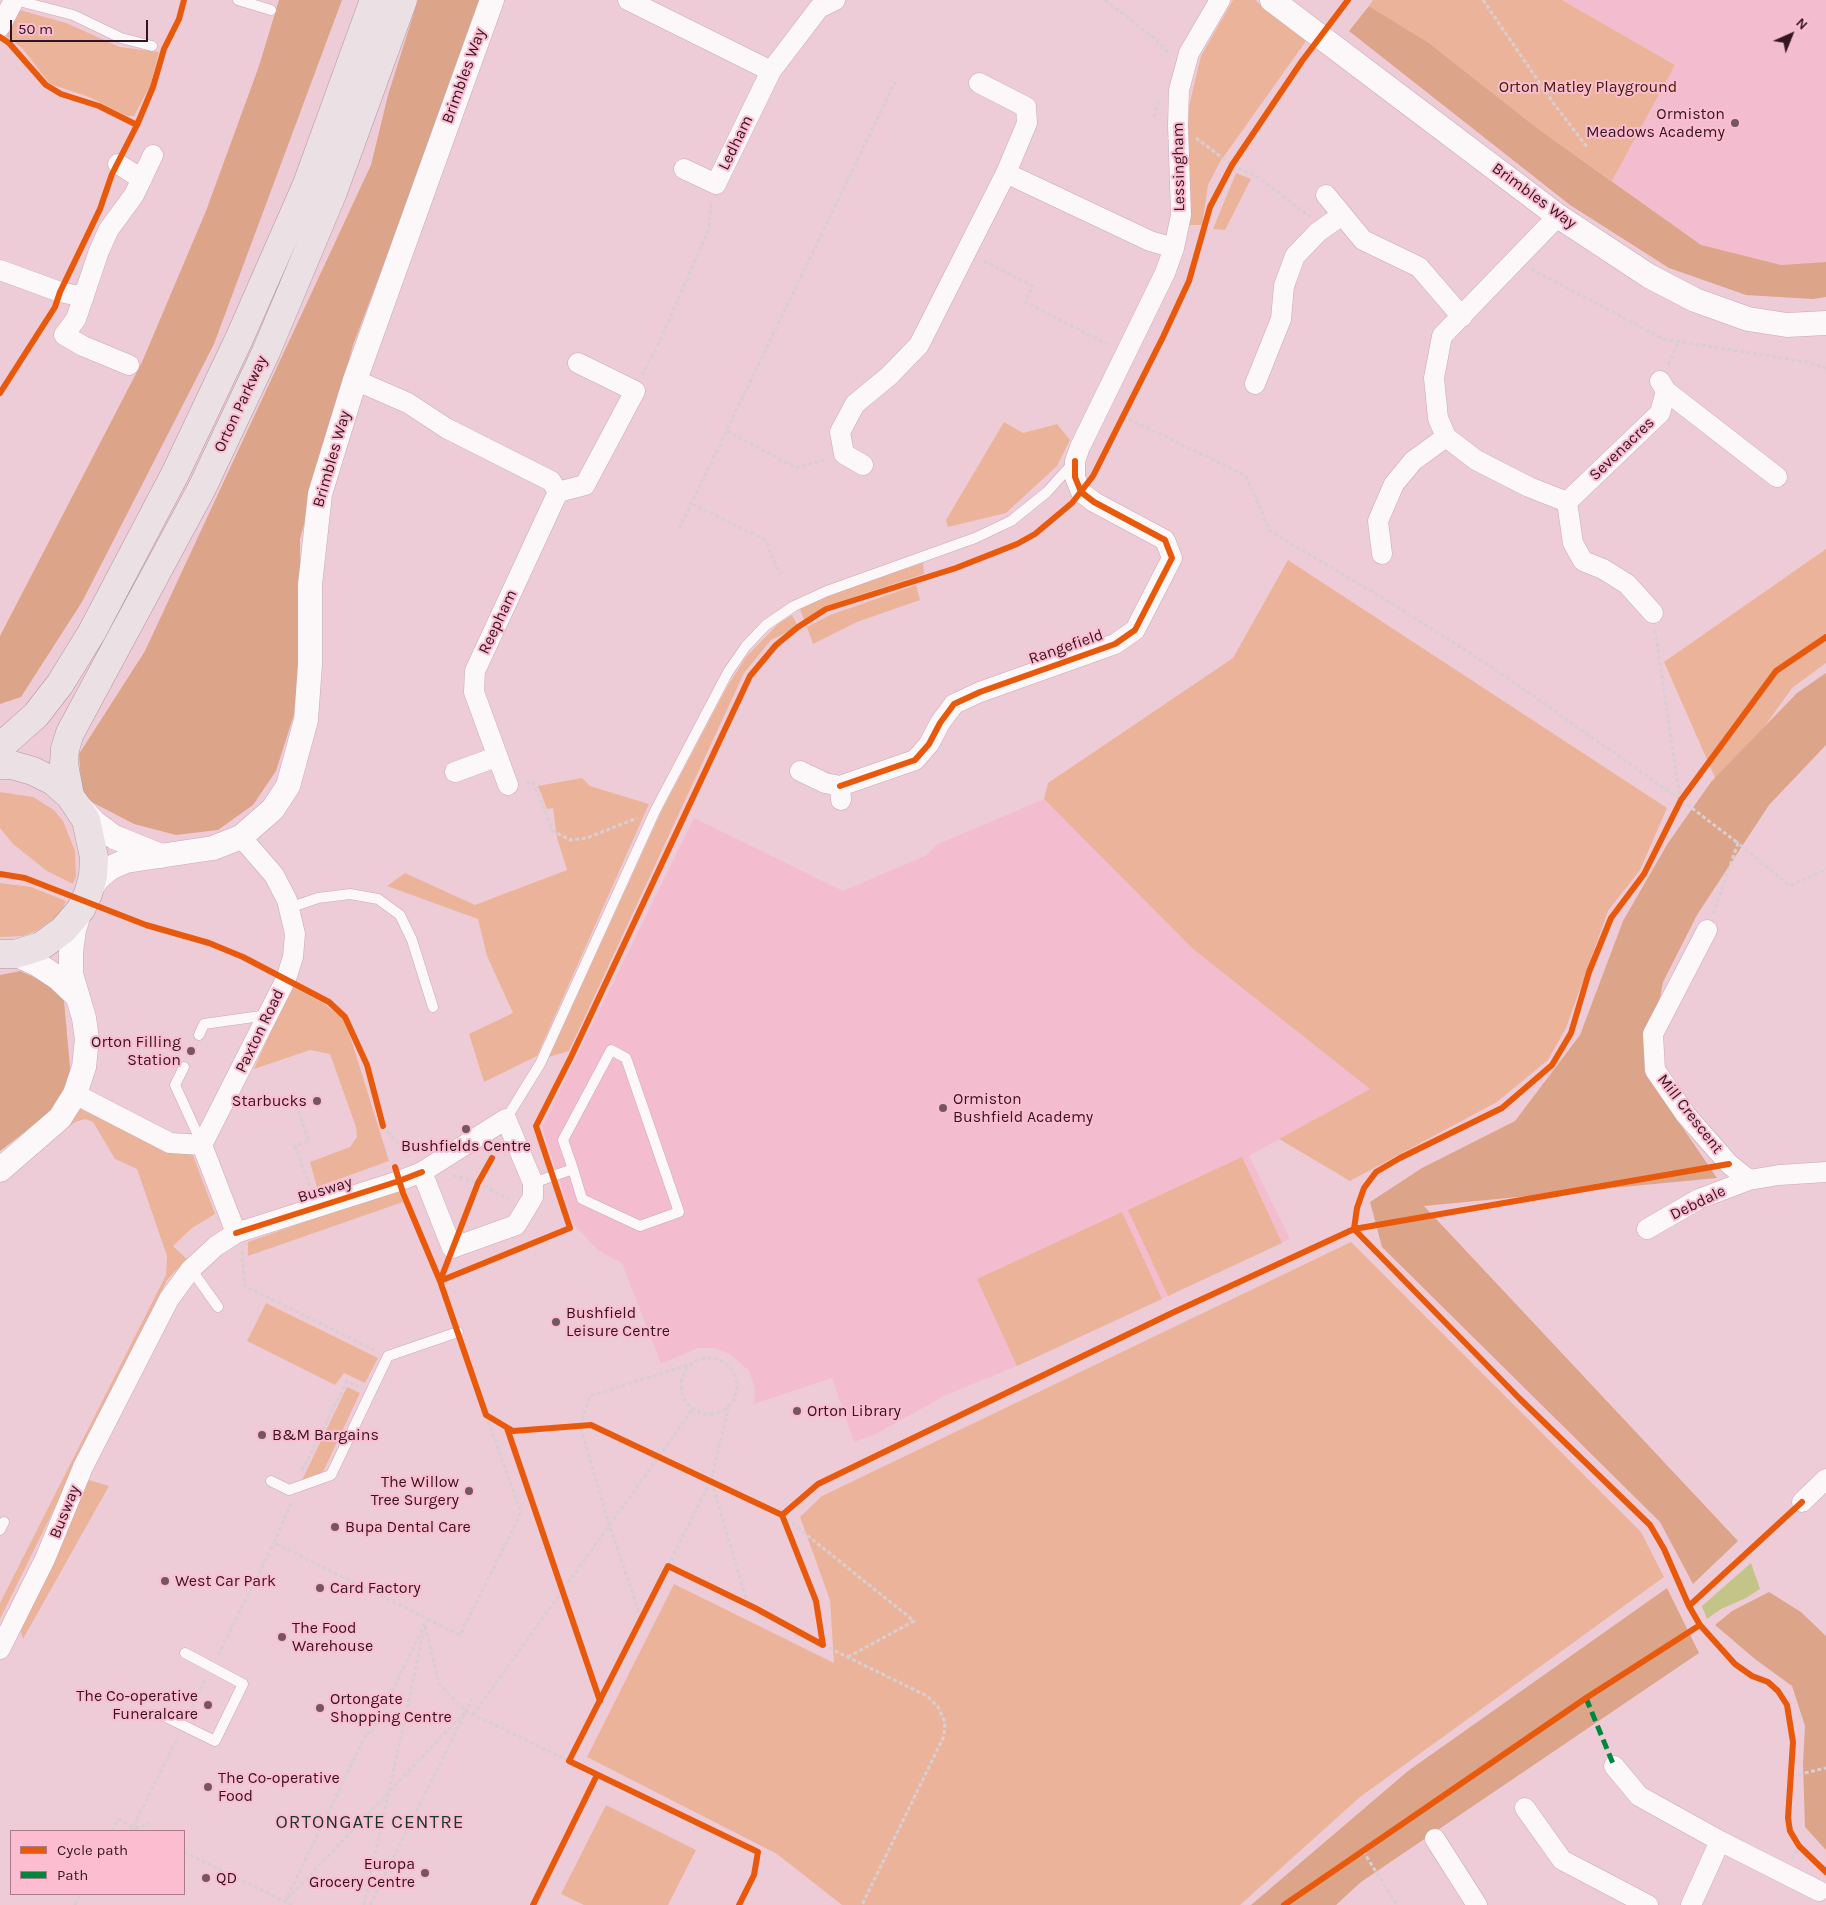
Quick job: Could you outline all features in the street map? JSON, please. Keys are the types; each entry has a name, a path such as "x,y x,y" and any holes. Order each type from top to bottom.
{"main road":[{"name":"Orton Parkway","path":"0,747 36,715 60,684 92,632 175,474 239,339 307,184 374,0"},
{"name":"Orton Parkway","path":"73,800 64,764 65,749 70,733 202,488 266,352 333,192 403,0"},
{"path":"0,765 12,765 34,771 53,781 73,800 86,820 92,838 94,857 93,876 84,901 64,930 41,946 7,954"}],"street":[{"path":"1,23 14,0"},
{"name":"Brimbles Way","path":"0,1170 60,1118 75,1094 84,1067 87,1039 84,1018 71,974 71,952 74,930 84,901 97,879 110,868 126,861 213,848 241,837 273,809 288,786 296,764 306,720 310,665 310,585 320,494 355,380 492,0"},
{"path":"628,0 771,71"},
{"name":"Ledham","path":"684,169 716,184 771,71 819,8 834,0"},
{"name":"Lessingham","path":"1174,248 1181,215 1179,90 1189,53 1220,0"},
{"name":"Brimbles Way","path":"1272,0 1558,216 1649,276 1695,300 1748,319 1787,324 1826,323"},
{"path":"863,465 844,454 840,432 855,404 889,376 919,345 1006,173 1027,123 1026,107 979,83"},
{"path":"129,365 83,346 64,335 76,318 102,243 142,179 153,155"},
{"path":"118,164 142,179"},
{"path":"1006,173 1150,241 1174,248"},
{"path":"1326,195 1363,240 1419,267 1462,317"},
{"path":"1255,384 1281,319 1284,286 1295,256 1324,228 1342,215"},
{"path":"1558,216 1516,262 1442,336 1434,378 1438,418 1446,437 1476,460 1528,487 1567,502 1573,543 1583,561 1603,568 1627,584 1653,613"},
{"name":"Rangefield","path":"800,771 841,793 915,760 928,744 954,704 989,689 1115,644 1135,630 1172,558 1165,540 1094,502 1081,492 1074,477 1075,461 1084,438 1165,273 1174,248"},
{"path":"0,270 60,292 84,297"},
{"path":"355,380 408,403 446,428 551,481 558,492 585,485 635,391 578,363"},
{"path":"1663,386 1777,477"},
{"name":"Sevenacres","path":"1567,502 1660,413 1663,386"},
{"path":"1382,554 1378,521 1394,484 1413,461 1446,437"},
{"name":"Reepham","path":"508,785 474,692 475,670 558,492"},
{"path":"455,772 496,756"},
{"path":"73,800 94,822 114,837 161,856"},
{"name":"Paxton Road","path":"202,1145 286,979 293,957 295,934 289,908 274,875 241,837"},
{"name":"Mill Crescent","path":"1707,930 1653,1034 1656,1070 1686,1115 1729,1164 1749,1180"},
{"path":"7,954 37,964 58,978 76,995"},
{"path":"75,1094 170,1143 202,1145 236,1232"},
{"path":"417,1166 452,1248 516,1225 528,1209 533,1197 533,1182 506,1119"},
{"name":"Busway","path":"0,1649 45,1559 83,1467 169,1299 191,1269 216,1246 236,1232 399,1182 417,1166 506,1119"},
{"name":"Debdale","path":"1648,1229 1699,1199 1749,1180 1779,1175 1826,1172"},
{"path":"1802,1502 1826,1479"},
{"path":"1614,1766 1639,1796 1720,1841 1819,1891"},
{"path":"1525,1808 1562,1860 1648,1905"},
{"path":"1435,1840 1477,1905"},
{"path":"1691,1905 1720,1841"}],"lane":[{"path":"14,0 73,15 121,38 152,46"},
{"path":"238,0 271,10"},
{"name":"Busway","path":"506,1119 540,1064 655,811 728,672 746,646 766,625 794,606 827,591 975,538 1011,521 1047,492 1075,461"},
{"path":"289,908 318,898 350,894 378,900 400,915 412,940 433,1007"},
{"path":"199,1034 204,1024 268,1015"},
{"path":"611,1050 626,1058 679,1212 640,1226 582,1199 573,1169 563,1140 611,1050"},
{"path":"184,1067 175,1085 202,1145"},
{"path":"533,1182 573,1169"},
{"path":"191,1269 218,1307"},
{"path":"271,1481 289,1490 331,1475 388,1356 458,1332"},
{"path":"164,1716 215,1740 244,1684 185,1654"}],"path":[{"path":"1105,0 1154,38 1170,54 1168,63"},
{"path":"1483,0 1554,104 1587,147"},
{"path":"679,529 895,82"},
{"path":"1154,117 1161,90"},
{"path":"1191,134 1232,166 1258,177 1324,228"},
{"path":"1232,166 1237,158"},
{"path":"635,391 659,343 709,229 711,202 716,184"},
{"path":"984,261 1033,286 1026,302 1107,344"},
{"path":"1516,262 1664,339 1807,362 1826,368"},
{"path":"1663,386 1680,341"},
{"path":"1123,416 1246,476 1270,531 1396,606 1493,668 1680,800 1738,843 1790,886 1826,869"},
{"path":"727,431 796,468 844,454"},
{"path":"692,504 765,540 780,574"},
{"path":"1653,613 1680,800"},
{"path":"508,785 532,782 554,831 570,840 588,838 655,811"},
{"path":"1676,808 1686,792"},
{"path":"1707,930 1738,843"},
{"path":"301,1103 296,1104 309,1141 295,1146 317,1207"},
{"path":"380,1117 383,1126 417,1166"},
{"path":"440,1281 478,1184 492,1158"},
{"path":"446,1172 478,1184 528,1209"},
{"path":"236,1232 242,1247 245,1286 388,1356"},
{"path":"436,1272 443,1290"},
{"path":"440,1281 449,1277"},
{"path":"641,1618 609,1524 580,1426 590,1396 699,1360 716,1359 732,1370 737,1388 729,1406 711,1480 664,1574"},
{"path":"691,1364 685,1370 681,1387 687,1403 693,1409 712,1414 729,1406"},
{"path":"134,1828 211,1667 274,1544 294,1497 296,1487 347,1381 370,1392"},
{"path":"457,1642 521,1513 483,1406"},
{"path":"473,1714 693,1409"},
{"path":"486,1415 510,1429 600,1701"},
{"path":"570,1427 591,1425"},
{"path":"650,1452 667,1460"},
{"path":"702,1476 720,1484"},
{"path":"711,1480 751,1606"},
{"path":"782,1515 790,1509"},
{"path":"773,1511 782,1515 914,1621 848,1658"},
{"path":"782,1515 789,1532"},
{"path":"274,1544 460,1635"},
{"path":"668,1566 677,1570"},
{"path":"739,1600 751,1606"},
{"path":"637,1626 646,1609"},
{"path":"285,1902 367,1732 371,1734 427,1620"},
{"path":"425,1625 439,1684 466,1711 576,1764"},
{"path":"364,1905 425,1625"},
{"path":"821,1636 823,1645"},
{"path":"814,1640 927,1696 938,1707 945,1722 944,1736 862,1905"},
{"path":"595,1709 604,1692"},
{"path":"370,1905 472,1699"},
{"path":"285,1902 466,1711"},
{"path":"569,1761 574,1752"},
{"path":"1791,1784 1792,1768"},
{"path":"1792,1776 1826,1768"},
{"path":"113,1830 118,1820 139,1830"},
{"path":"134,1828 150,1823"},
{"path":"1794,1839 1806,1852"},
{"path":"1355,1856 1371,1845"},
{"path":"1363,1851 1397,1905"},
{"path":"185,1852 292,1905"}],"shaded area":[{"path":"279,0 342,0 214,344 82,602 21,697 0,704 0,636 142,362 206,211 259,66"},
{"path":"418,0 485,0 353,345 300,539 300,626 296,708 276,771 253,805 218,830 176,835 134,824 82,797 79,754 145,651 371,165 388,95"},
{"name":"Ormiston Meadows Academy","path":"1562,0 1826,0 1826,262 1781,265 1701,246 1612,181 1675,65"},
{"path":"1369,6 1429,43 1537,128 1701,245 1781,265 1826,262 1826,297 1813,299 1746,295 1669,268 1570,205 1349,31"},
{"path":"1826,673 1826,745 1769,805 1697,915 1663,982 1646,1074 1717,1178 1424,1206 1738,1541 1693,1584 1660,1522 1382,1247 1370,1202 1422,1168 1515,1121 1580,1035 1623,921 1668,843 1711,782 1797,693"},
{"name":"Ormiston Bushfield Academy","path":"1044,799 1193,949 1371,1089 1249,1156 1290,1239 1017,1366 946,1395 876,1434 854,1442 832,1378 754,1404 755,1388 749,1371 731,1355 714,1348 698,1348 661,1364 622,1263 599,1251 574,1225 542,1127 694,818 843,891 925,856 936,845"},
{"path":"20,971 63,990 71,1078 52,1111 0,1151 0,975"},
{"path":"1751,1563 1760,1589 1746,1598 1721,1609 1707,1619 1702,1606"},
{"path":"1667,1588 1699,1653 1361,1882 1336,1905 1251,1905 1408,1771"},
{"path":"1769,1592 1801,1612 1826,1636 1826,1850 1805,1827 1803,1764 1805,1726 1792,1686 1755,1659 1715,1625 1732,1611"}],"green space":[{"path":"1233,0 1255,0 1306,41 1220,162 1208,185 1202,225 1188,225 1188,110 1201,56"},
{"name":"Orton Matley Playground","path":"1373,0 1562,0 1675,65 1612,181 1537,128 1429,43 1369,6"},
{"path":"20,10 66,23 120,47 159,52 150,86 134,116 127,116 89,97 50,84 22,48 6,36"},
{"path":"1236,173 1251,179 1225,230 1213,229"},
{"path":"1004,422 1023,433 1057,424 1070,440 1057,466 1006,513 948,527 946,520"},
{"path":"1826,549 1826,663 1792,688 1720,789 1664,662"},
{"path":"1288,560 1667,808 1640,870 1608,911 1566,1028 1548,1060 1497,1102 1350,1181 1279,1139 1370,1089 1193,949 1044,799 1048,783 1233,658"},
{"path":"923,563 924,574 825,606 804,620 800,609 842,590"},
{"path":"916,585 920,600 857,622 813,644 807,627 830,615"},
{"path":"792,615 798,627 771,640 744,673 569,1051 549,1057 662,810 727,687 746,657 778,624"},
{"path":"582,778 590,786 649,804 537,1056 484,1082 469,1034 513,1013 487,956 478,919 387,886 405,873 475,905 567,870 557,838 553,808 547,809 538,786"},
{"path":"0,792 33,797 54,810 63,821 75,851 76,876 73,884 47,871 13,844 0,828"},
{"path":"0,883 31,887 66,901 59,915 36,931 23,936 0,937"},
{"path":"291,986 323,1003 345,1020 389,1161 317,1187 310,1162 350,1147 357,1137 356,1127 330,1054 310,1050 254,1069"},
{"path":"94,1108 191,1150 215,1214 192,1228 173,1246 187,1259 167,1280 0,1619 0,1603 166,1275 167,1256 137,1169 115,1159 93,1122 85,1119 75,1122 64,1131 73,1109"},
{"path":"1242,1157 1282,1243 1168,1296 1128,1210"},
{"path":"398,1189 403,1202 248,1256 248,1242"},
{"path":"1122,1212 1162,1299 1017,1366 977,1279"},
{"path":"1351,1242 1641,1532 1664,1577 1360,1797 1240,1905 842,1905 777,1854 587,1757 674,1584 834,1663 830,1600 800,1517 822,1496"},
{"path":"266,1303 378,1358 365,1383 344,1373 335,1385 247,1341"},
{"path":"347,1387 360,1393 323,1472 302,1480"},
{"path":"89,1480 109,1486 23,1639 19,1626"},
{"path":"606,1805 696,1850 668,1905 584,1905 561,1894"}],"marked path":[{"path":"1586,1698 1614,1766"}],"cycle path":[{"path":"0,393 55,307 60,292 100,209 112,174 137,125 153,87 164,49 179,19 184,0"},
{"path":"570,1228 536,1126 571,1057 750,676 776,645 798,627 826,609 956,568 1017,544 1035,534 1072,503 1093,476 1163,337 1189,281 1210,207 1232,165 1302,61 1348,0"},
{"path":"0,37 9,43 46,85 61,94 99,106 137,125"},
{"path":"840,786 915,760 929,744 940,723 954,704 980,692 1115,644 1135,630 1172,558 1165,540 1094,502 1081,492 1075,477 1075,461"},
{"path":"1354,1229 1357,1208 1364,1188 1376,1172 1400,1158 1502,1108 1552,1065 1571,1033 1589,972 1611,918 1644,874 1681,800 1776,671 1826,637"},
{"path":"0,874 25,878 146,925 209,943 243,957 329,1002 345,1017 367,1065 383,1126"},
{"path":"440,1281 478,1183 492,1158"},
{"path":"782,1515 818,1484 1172,1313 1354,1229 1729,1164"},
{"path":"395,1167 403,1193 440,1281 486,1415 513,1431 591,1425 782,1515 816,1601 823,1645 755,1608 668,1566 569,1761 758,1852 754,1875 739,1905"},
{"path":"236,1233 422,1172"},
{"path":"440,1281 570,1228"},
{"path":"1354,1229 1520,1399 1650,1525 1664,1549 1689,1606 1700,1625 1735,1664 1752,1676 1768,1682 1778,1691 1787,1705 1793,1742 1788,1818 1790,1831 1799,1846 1826,1872"},
{"path":"507,1428 600,1701"},
{"path":"1689,1606 1802,1502"},
{"path":"1284,1905 1586,1698 1700,1625"},
{"path":"533,1905 597,1775"}],"place":[{"name":"Ormiston Meadows Academy","path":"1735,123"},
{"name":"Orton Filling Station","path":"191,1051"},
{"name":"Starbucks","path":"317,1101"},
{"name":"Ormiston Bushfield Academy","path":"943,1108"},
{"name":"Bushfields Centre","path":"466,1129"},
{"name":"Bushfield Leisure Centre","path":"556,1322"},
{"name":"Orton Library","path":"797,1411"},
{"name":"B&M Bargains","path":"262,1435"},
{"name":"The Willow Tree Surgery","path":"469,1491"},
{"name":"Bupa Dental Care","path":"335,1527"},
{"name":"West Car Park","path":"165,1581"},
{"name":"Card Factory","path":"320,1588"},
{"name":"The Food Warehouse","path":"282,1637"},
{"name":"The Co-operative Funeralcare","path":"208,1705"},
{"name":"Ortongate Shopping Centre","path":"320,1708"},
{"name":"The Co-operative Food","path":"208,1787"},
{"name":"Europa Grocery Centre","path":"425,1873"},
{"name":"QD","path":"206,1878"}],"district":[{"name":"ORTONGATE CENTRE","path":"370,1823"}]}
